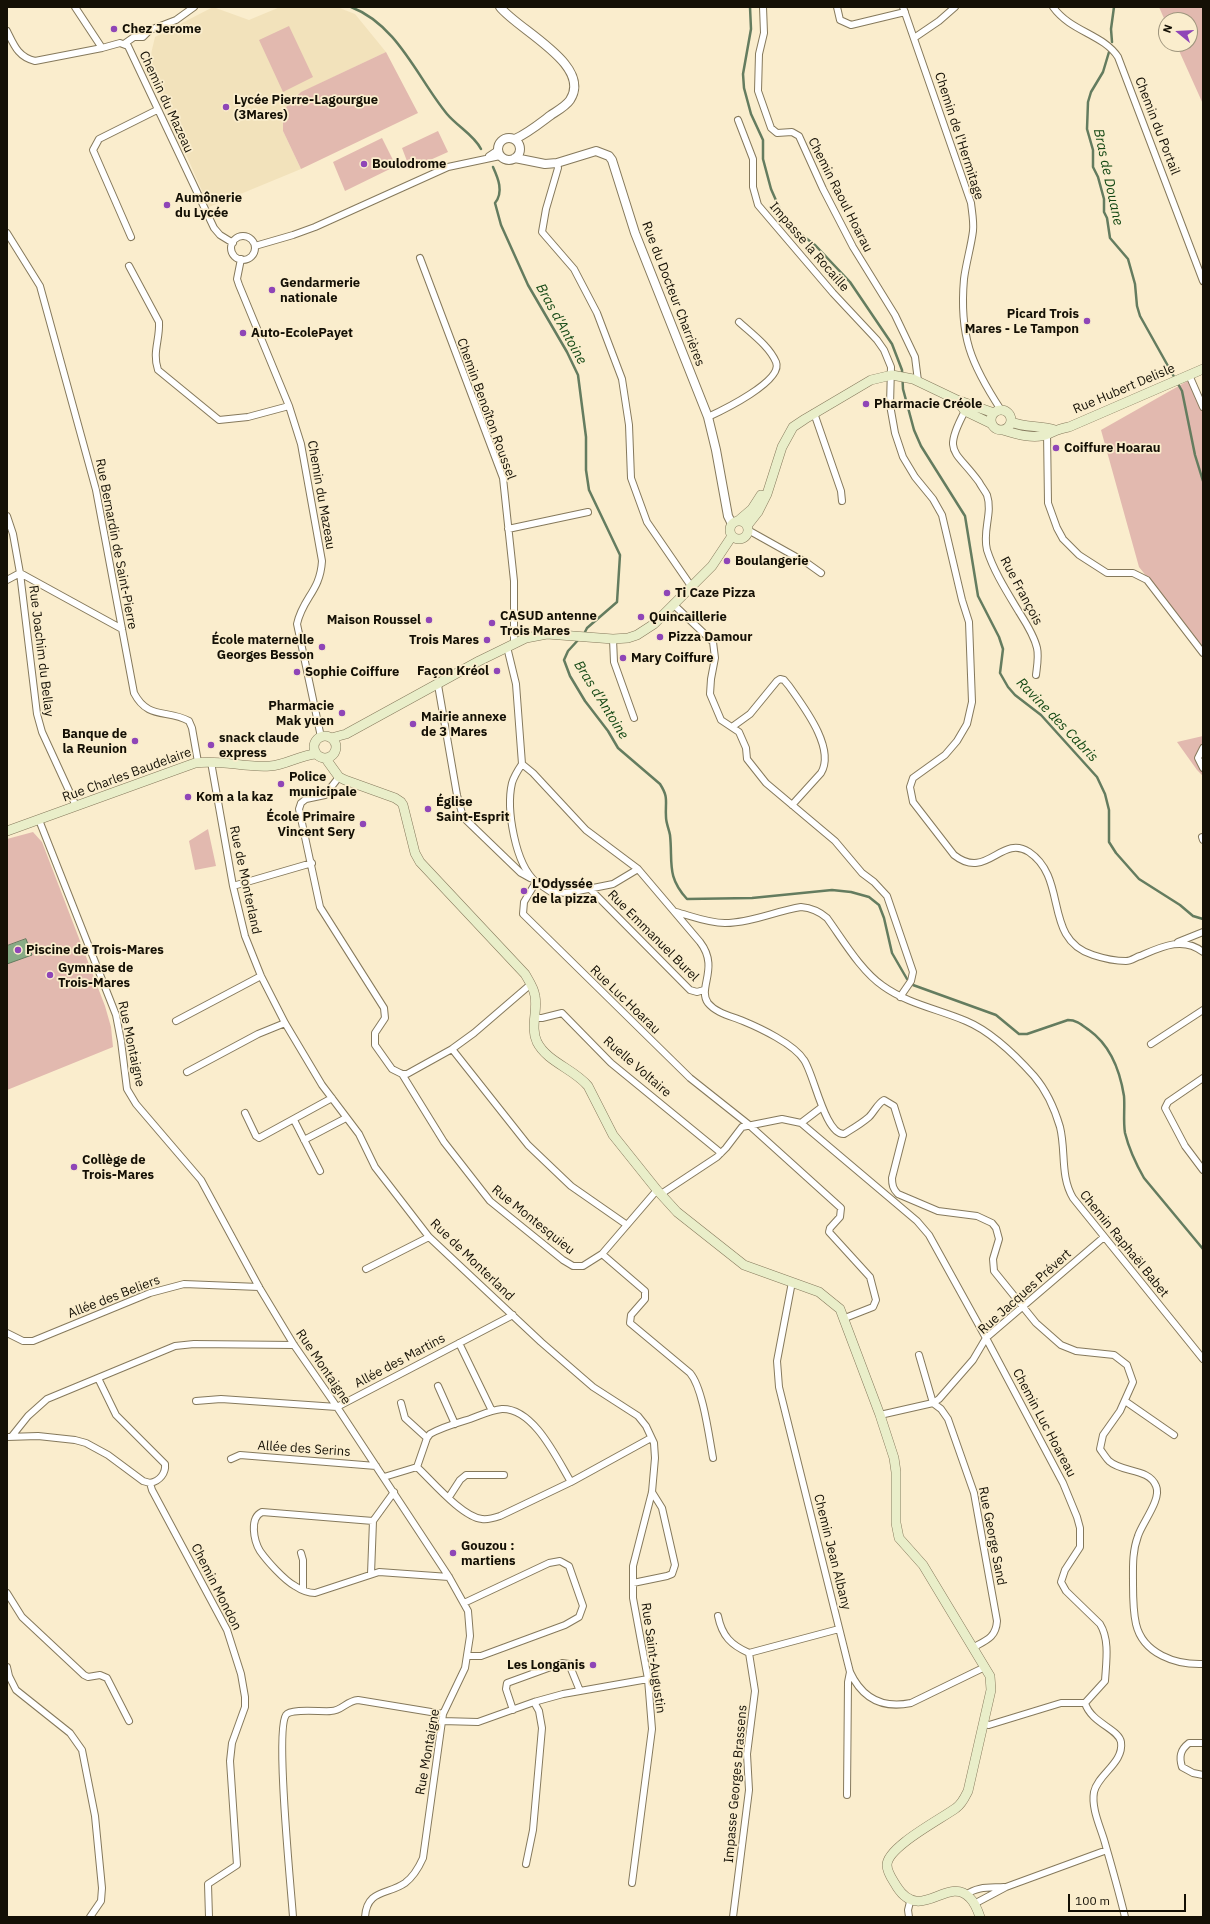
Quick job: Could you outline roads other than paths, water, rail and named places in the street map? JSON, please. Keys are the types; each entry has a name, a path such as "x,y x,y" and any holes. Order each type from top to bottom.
{"main road":[{"name":"Rue Hubert Delisle","path":"957,400 965,411 992,424 996,429 1032,436 1049,430 1069,427 1203,369"},
{"name":"Rue Hubert Delisle","path":"747,528 758,512 767,494 782,447 793,427 870,380 894,376 916,380 957,400 998,412"},
{"path":"992,424 991,420 998,412 1008,413 1011,422 1008,427 1003,430"},
{"name":"Rue Hubert Delisle","path":"1011,422 1023,426 1049,430"},
{"name":"Rue Hubert Delisle","path":"735,522 752,509 768,487"},
{"path":"736,538 730,532 735,522 743,522 747,528 744,537 736,538 712,566 647,630 628,638 613,639 574,635 537,635 511,645 346,734 334,742 329,758 332,767 339,777 395,798 401,802 415,853 420,862 525,974 531,984 536,998 534,1031 541,1048 548,1055 583,1080 588,1086 613,1135 677,1212 744,1265 819,1292 840,1309 845,1318 880,1415 895,1465 897,1532 904,1544 923,1565 974,1647 986,1668 992,1683 968,1791 956,1808 943,1815 893,1852 889,1858 888,1871 903,1898 910,1902 923,1903 955,1892 966,1894 974,1904 980,1917"},
{"path":"329,758 318,757 315,751 316,741 321,737 334,742"},
{"name":"Rue Charles Baudelaire","path":"7,831 198,762 271,766 284,763 315,751"}],"street":[{"path":"75,7 102,48"},
{"path":"124,44 134,37 143,37 150,30 176,20 194,7"},
{"path":"499,153 506,159 517,155 517,141 570,100 574,90 574,80 571,71 561,59 522,28 500,7"},
{"name":"Chemin Raoul Hoarau","path":"763,7 764,33 758,54 758,91 770,128 777,133 792,132 799,136 823,190 853,247 895,315 914,357 916,380"},
{"path":"837,7 840,20 851,26 904,10"},
{"path":"914,38 939,21 955,7"},
{"name":"Chemin du Portail","path":"1053,7 1057,12 1083,32 1107,43 1118,57 1203,281"},
{"name":"Chemin de l'Hermitage","path":"904,10 971,203 973,229 964,278 962,315 964,332 969,350 998,412"},
{"name":"Chemin du Mazeau","path":"7,31 19,54 27,59 36,61 120,43 124,44 130,51 214,228 233,243"},
{"path":"131,237 93,150 99,139 157,110"},
{"name":"Impasse la Rocaille","path":"738,120 753,159 752,187 758,205 877,340 884,350 894,376"},
{"path":"499,153 502,140 508,137 517,141"},
{"name":"Rue du Docteur Charrières","path":"517,155 528,162 545,164 557,163 596,151 609,156 612,160 635,233 708,417 716,450 728,516 735,522"},
{"path":"255,246 315,227 448,167 499,153"},
{"path":"557,163 558,168 546,208 542,232 574,269 597,313 622,379 629,425 631,478 647,522 691,586"},
{"name":"Rue Bernardin de Saint-Pierre","path":"7,233 40,286 96,490 134,693 139,701 151,712 174,715 189,721 192,728 198,762"},
{"path":"245,236 250,238 255,246 254,252 250,258 241,260 233,253 233,243 238,237 245,236"},
{"name":"Chemin Benoîton Roussel","path":"420,258 503,478 514,580 511,645"},
{"name":"Chemin du Mazeau","path":"241,260 237,279 239,286 289,406 301,444 322,561 319,580 301,610 297,624 321,737"},
{"path":"129,266 159,322 159,331 155,351 158,370 219,420 248,417 289,406"},
{"path":"708,417 745,399 771,378 777,368 777,363 763,344 739,322"},
{"path":"894,376 890,405 895,433 903,457 915,477 933,498 942,515 962,600 969,622 972,702 970,713 957,741 946,755 914,778 910,787 914,802 954,855 961,861 972,863 983,862 1008,848 1016,848 1023,849 1041,862 1050,877 1061,926 1071,940 1092,955 1127,961 1203,932"},
{"path":"1186,376 1203,408"},
{"name":"Rue François","path":"965,411 955,431 954,447 961,462 974,476 986,494 990,508 986,529 987,548 999,580 1032,632 1037,648 1036,675"},
{"path":"814,413 841,491 842,501"},
{"path":"1049,430 1048,502 1057,528 1063,539 1079,556 1107,572 1133,573 1147,580 1203,653"},
{"path":"508,529 588,512"},
{"name":"Rue Joachim du Bellay","path":"7,516 13,534 20,573 37,714 42,732 76,806"},
{"path":"747,528 807,563 821,573"},
{"path":"7,580 20,573 122,629"},
{"path":"673,604 713,642 715,658 710,694 721,720 739,732 747,759 754,770 766,783 835,842 862,873 874,882 887,896 913,972 911,981 900,997"},
{"path":"613,639 614,662 634,718"},
{"path":"511,645 516,684 522,764 515,775 512,784 511,812 514,835 526,870 533,880"},
{"path":"732,727 750,714 780,679 784,680 789,686 816,730 826,756 822,773 792,805"},
{"path":"438,685 450,744 457,795 463,817 521,874 556,894 568,893 617,882 638,869"},
{"path":"1203,748 1198,758 1203,768"},
{"name":"Rue de Monterland","path":"211,762 233,886 245,936 261,976 285,1023 322,1085 359,1134 375,1167 429,1237 593,1387 638,1416 646,1426 651,1438"},
{"path":"522,764 586,830 638,869 676,912"},
{"name":"Rue Montesquieu","path":"339,777 325,795 306,799 301,803 299,809 312,863 320,908 384,1008 386,1018 375,1033 375,1045 392,1069 402,1074 436,1129 463,1168 482,1192 501,1211 568,1264 583,1266 602,1254 627,1225 659,1192"},
{"name":"Rue Montaigne","path":"39,820 116,1015 127,1089 136,1104 201,1180 259,1287 294,1345 394,1492 449,1577 468,1611 470,1624 465,1668 443,1714 423,1858 416,1872 406,1882 380,1892 372,1898 366,1909 365,1917"},
{"path":"233,886 312,863"},
{"name":"Rue Luc Hoarau","path":"533,880 522,907 523,914 527,920 690,1078 748,1124"},
{"name":"Rue Emmanuel Burel","path":"589,888 690,990 697,992 704,990"},
{"name":"Chemin Raphaël Babet","path":"676,912 712,922 725,923 738,922 801,907 810,908 827,918 866,970 882,985 900,997 968,1021 995,1039 1034,1077 1049,1098 1060,1128 1067,1188 1080,1209 1203,1359"},
{"name":"Rue Emmanuel Burel","path":"676,912 705,949 709,966 704,990 707,1002 716,1010 764,1031 795,1050 804,1060 822,1107 833,1130 840,1135 844,1134 869,1117 881,1102 888,1101 894,1106 903,1135 892,1178 895,1191 898,1194 938,1211 977,1216 992,1223 996,1228 999,1239 993,1259 994,1271 1036,1324 1061,1344 1076,1351 1114,1355 1127,1366 1133,1382 1125,1401 1103,1435 1100,1449 1109,1461 1118,1467 1152,1479 1157,1487 1157,1498 1138,1536 1133,1554 1136,1624 1142,1638 1155,1652 1183,1664 1203,1664"},
{"path":"1176,943 1187,945 1203,952"},
{"path":"176,1021 261,976"},
{"path":"402,1074 413,1072 452,1049 474,1033 531,984"},
{"path":"1151,1044 1203,1010"},
{"name":"Ruelle Voltaire","path":"535,1018 542,1018 562,1013 611,1063 721,1153"},
{"path":"187,1072 258,1034 285,1023"},
{"path":"452,1049 528,1145 571,1186 627,1225"},
{"path":"1203,1078 1168,1102 1165,1108 1185,1146 1203,1170"},
{"path":"245,1113 256,1136 259,1138 332,1098"},
{"path":"801,1123 822,1107"},
{"path":"304,1140 346,1118"},
{"name":"Chemin Luc Hoareau","path":"748,1124 782,1119 801,1123 924,1228 986,1338 1063,1483 1080,1528 1080,1548 1065,1570 1062,1582 1066,1591 1100,1624 1106,1636 1105,1681 1085,1703"},
{"path":"294,1120 320,1170"},
{"path":"659,1192 721,1153 737,1131 748,1124 841,1208 840,1217 830,1228 829,1232 870,1277 876,1300 873,1307 845,1318"},
{"path":"366,1269 429,1237"},
{"name":"Rue Jacques Prévert","path":"880,1415 933,1403 944,1394 973,1360 986,1338 1021,1306 1104,1238"},
{"path":"602,1254 645,1291 645,1299 631,1315 630,1323 690,1373 695,1379 702,1403 713,1458"},
{"name":"Chemin Jean Albany","path":"792,1282 781,1336 777,1374 839,1629 850,1672 856,1685 863,1693 876,1701 901,1705 911,1703 986,1668"},
{"name":"Allée des Beliers","path":"7,1333 23,1341 33,1341 167,1287 184,1284 259,1287"},
{"name":"Allée des Martins","path":"337,1407 513,1315"},
{"path":"459,1343 492,1411"},
{"path":"10,1437 28,1416 47,1400 175,1346 194,1344 294,1345"},
{"path":"919,1354 933,1403"},
{"path":"10,1437 38,1436 76,1440 86,1443 108,1455 143,1481 150,1483 161,1478 166,1468 165,1464 116,1415 98,1378"},
{"path":"438,1386 455,1424"},
{"path":"196,1401 221,1399 337,1407"},
{"path":"1125,1401 1174,1436"},
{"path":"400,1403 406,1418 427,1438"},
{"name":"Rue George Sand","path":"933,1403 942,1409 948,1419 974,1493 997,1621 996,1630 992,1638 974,1647"},
{"path":"417,1467 427,1438 433,1432 492,1411 510,1410 522,1414 530,1421 547,1442 571,1482"},
{"path":"417,1467 449,1497 475,1518 489,1519 500,1516 571,1482 651,1438"},
{"name":"Rue Saint-Augustin","path":"632,1883 652,1729 648,1679 633,1598 632,1583 633,1566 652,1492 655,1458 651,1438"},
{"name":"Allée des Serins","path":"231,1459 240,1455 376,1466"},
{"path":"384,1477 417,1467"},
{"path":"449,1497 460,1480 466,1475 504,1475"},
{"name":"Chemin Mondon","path":"150,1483 158,1502 227,1630 241,1674 246,1697 244,1713 230,1750 236,1865 208,1884 209,1917"},
{"path":"370,1574 372,1521 394,1492"},
{"path":"632,1583 672,1574 675,1565 662,1508 652,1492"},
{"path":"372,1521 265,1511 258,1513 253,1523 256,1543 260,1551 288,1581 303,1590 315,1593 370,1574 391,1572 449,1577"},
{"path":"301,1553 303,1560 303,1590"},
{"path":"464,1603 549,1563 560,1561 569,1566 583,1606 579,1617 565,1625 481,1656 467,1656"},
{"path":"7,1593 22,1617 84,1675 88,1677 100,1675 108,1678 129,1721"},
{"path":"718,1616 726,1638 733,1644 750,1653 839,1629"},
{"name":"Impasse Georges Brassens","path":"733,1917 749,1790 747,1754 756,1691 750,1653"},
{"path":"513,1710 506,1689 507,1683 562,1663 569,1664 572,1667 580,1690"},
{"path":"7,1667 9,1676 16,1690 70,1733 82,1750 95,1816 102,1888 101,1901 90,1917"},
{"path":"848,1795 848,1682 850,1672"},
{"path":"442,1721 478,1722 534,1702 580,1690 648,1679"},
{"path":"293,1917 282,1774 284,1724 286,1715 290,1712 297,1711 337,1711 347,1703 358,1700 443,1714"},
{"path":"526,1864 533,1830 542,1728 541,1718 534,1702"},
{"path":"984,1724 989,1725 1061,1703 1085,1703 1093,1717 1119,1736 1121,1742 1120,1752 1097,1784 1094,1792 1097,1817 1125,1917"},
{"path":"1203,1743 1189,1743 1183,1748 1180,1758 1182,1767 1193,1774 1203,1775"},
{"path":"974,1904 1006,1887 1107,1850"},
{"path":"966,1894 980,1888 1006,1887"},
{"path":"909,1917 908,1910 910,1902"}],"waterway":[{"name":"Bras d'Antoine","path":"351,7 367,15 382,26 406,54 436,100 451,119 470,135 481,149"},
{"name":"Ravine des Cabris","path":"750,7 751,29 743,74 744,88 751,114 763,140 763,159 771,189 782,214 799,233 815,245 850,282 892,344 902,370 903,389 914,430 921,446 965,516 978,596 999,637 1003,649 1000,673 1008,687 1015,695 1041,715 1097,777 1105,794 1109,810 1109,842 1116,853 1139,879 1180,905 1193,916 1203,919"},
{"name":"Bras de Douane","path":"1112,42 1111,29 1114,7"},
{"name":"Bras de Douane","path":"1109,52 1103,72 1091,92 1088,102 1087,129 1093,150 1093,167 1098,177 1104,199 1104,212 1107,218 1110,238 1128,259 1135,284 1137,306 1140,316 1182,391 1195,455 1203,481"},
{"name":"Bras d'Antoine","path":"493,167 497,176 500,190 498,199 495,203 501,225 528,285 567,352 578,375 586,437 586,470 589,490 620,555 617,602 587,628 584,634"},
{"name":"Bras d'Antoine","path":"579,639 568,651 564,660 570,676 585,701 608,731 618,748 660,784 663,789 666,800 666,819 670,835 673,876 680,891 687,899 752,898 832,890 851,892 869,897 879,905 884,918 892,953 907,979"},
{"name":"Bras d'Antoine","path":"913,985 996,1015 1019,1034 1027,1034 1068,1020 1079,1023 1096,1036 1103,1043 1113,1059 1120,1077 1124,1096 1125,1133 1138,1167 1144,1178 1203,1249"}],"place":[{"name":"Chez Jerome","path":"114,29"},
{"name":"Lycée Pierre-Lagourgue (3Mares)","path":"226,107"},
{"name":"Boulodrome","path":"364,164"},
{"name":"Aumônerie du Lycée","path":"167,205"},
{"name":"Gendarmerie nationale","path":"272,290"},
{"name":"Picard Trois Mares - Le Tampon","path":"1087,321"},
{"name":"Auto-EcolePayet","path":"243,333"},
{"name":"Pharmacie Créole","path":"866,404"},
{"name":"Coiffure Hoarau","path":"1056,448"},
{"name":"Boulangerie","path":"727,561"},
{"name":"Ti Caze Pizza","path":"667,593"},
{"name":"Quincaillerie","path":"641,617"},
{"name":"Maison Roussel","path":"429,620"},
{"name":"CASUD antenne Trois Mares","path":"492,623"},
{"name":"Pizza Damour","path":"660,637"},
{"name":"Trois Mares","path":"487,640"},
{"name":"École maternelle Georges Besson","path":"322,647"},
{"name":"Mary Coiffure","path":"623,658"},
{"name":"Façon Kréol","path":"497,671"},
{"name":"Sophie Coiffure","path":"297,672"},
{"name":"Pharmacie Mak yuen","path":"342,713"},
{"name":"Mairie annexe de 3 Mares","path":"413,724"},
{"name":"Banque de la Reunion","path":"135,741"},
{"name":"snack claude express","path":"211,745"},
{"name":"Police municipale","path":"281,784"},
{"name":"Kom a la kaz","path":"188,797"},
{"name":"Église Saint-Esprit","path":"428,809"},
{"name":"École Primaire Vincent Sery","path":"363,824"},
{"name":"L'Odyssée de la pizza","path":"524,891"},
{"name":"Piscine de Trois-Mares","path":"18,950"},
{"name":"Gymnase de Trois-Mares","path":"50,975"},
{"name":"Collège de Trois-Mares","path":"74,1167"},
{"name":"Gouzou : martiens","path":"453,1553"},
{"name":"Les Longanis","path":"593,1665"}]}
